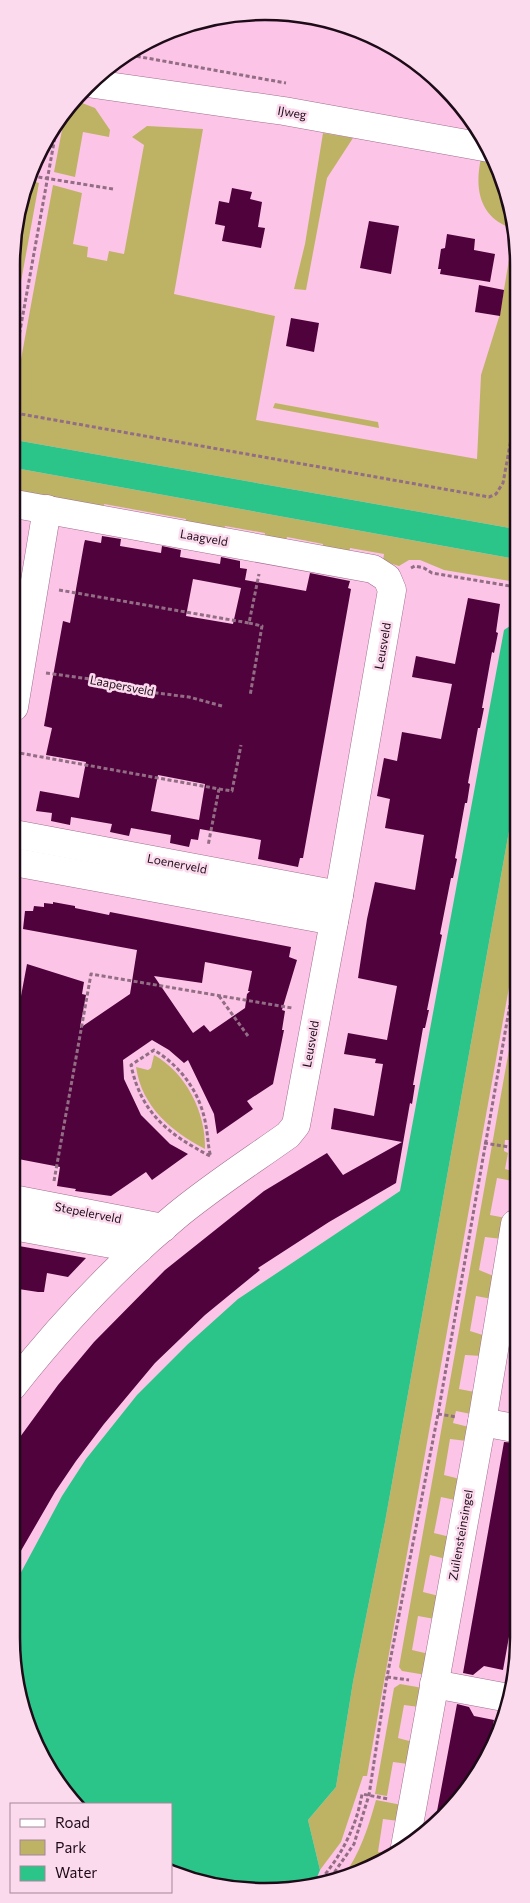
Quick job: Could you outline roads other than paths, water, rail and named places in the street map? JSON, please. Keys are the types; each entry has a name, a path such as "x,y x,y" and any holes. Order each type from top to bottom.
{"street":[{"name":"IJweg","path":"99,85 284,111 479,146"},
{"name":"Laagveld","path":"20,505 373,569 380,571 389,581"},
{"path":"20,671 46,509"},
{"name":"Leusveld","path":"20,1377 56,1334 163,1228 226,1178 288,1134 296,1125 392,595 389,581"},
{"name":"Loenerveld","path":"20,835 339,894"},
{"path":"20,863 334,921"},
{"name":"Stepelerveld","path":"20,1200 163,1228"},
{"path":"20,1227 139,1250"},
{"name":"Zuilensteinsingel","path":"407,1838 482,1422 510,1254"},
{"path":"482,1422 510,1427"},
{"path":"434,1684 503,1697"}],"water":[{"path":"20,441 510,528 510,558 20,469"},
{"path":"510,626 510,825 385,1522 353,1682 336,1787 308,1820 320,1870 317,1877 297,1881 265,1883 233,1881 202,1875 172,1864 172,1803 84,1803 61,1774 45,1746 28,1701 22,1670 20,1574 62,1496 86,1459 137,1395 188,1344 238,1299 400,1191 504,630"}]}
